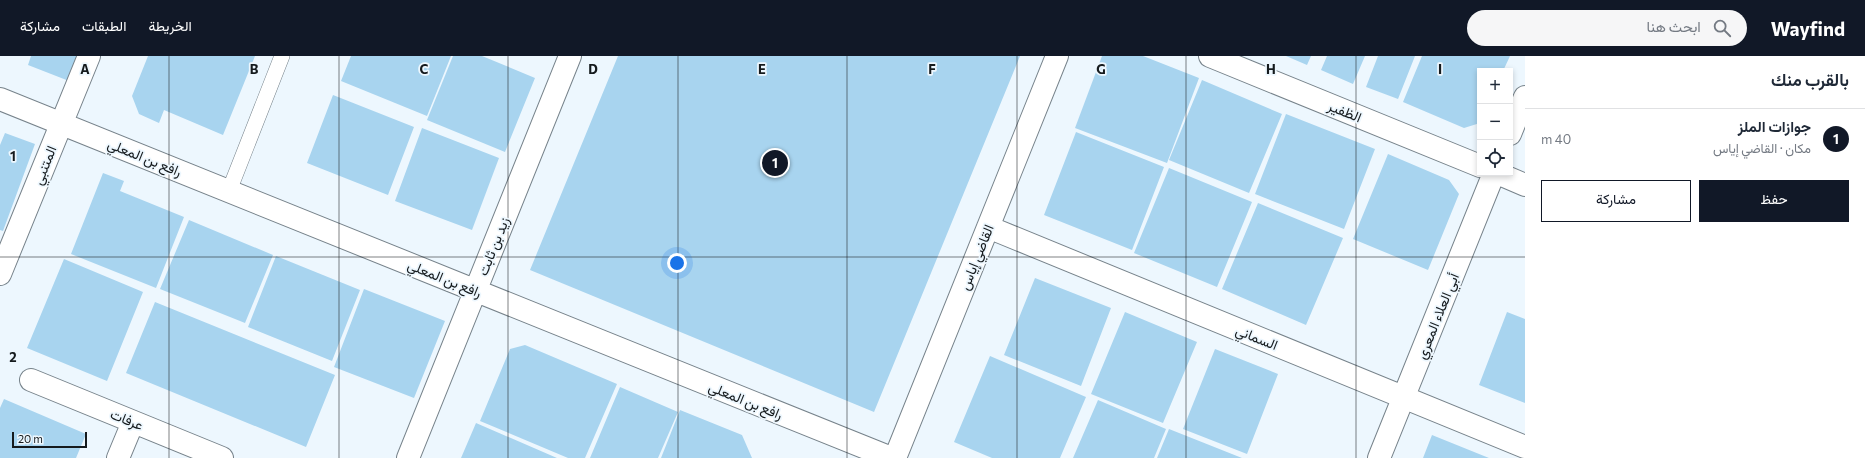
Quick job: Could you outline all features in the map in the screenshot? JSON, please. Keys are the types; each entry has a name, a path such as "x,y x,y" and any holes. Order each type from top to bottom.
{"street":[{"name":"المتنبي","path":"0,274 89,56"},
{"name":"زيد بن ثابت","path":"408,458 570,56"},
{"name":"القاضي إياس","path":"895,458 1057,56"},
{"name":"الظفير","path":"1210,56 1477,165"},
{"path":"1513,127 1525,97"},
{"name":"رافع بن المعلي","path":"0,99 891,458"},
{"name":"أبي العلاء المعري","path":"1379,458 1495,176"},
{"path":"1504,176 1525,184"},
{"name":"السماني","path":"988,227 1525,447"},
{"name":"عرفات","path":"31,380 222,458"},
{"path":"118,458 133,422"}],"lane":[{"path":"229,191 282,56"}],"building":[{"path":"31,56 79,56 69,81 28,65"},
{"path":"148,56 255,56 223,135 164,110 159,123 139,114 132,96"},
{"path":"351,56 451,56 427,116 341,81"},
{"path":"453,56 482,56 535,78 505,152 427,120"},
{"path":"618,56 1020,56 874,412 530,270"},
{"path":"1102,56 1143,56 1199,78 1167,163 1075,128"},
{"path":"1286,56 1311,56 1307,65"},
{"path":"1327,56 1365,56 1353,84 1321,70"},
{"path":"1378,56 1415,56 1398,99 1366,87"},
{"path":"1422,56 1510,56 1504,68 1477,68 1477,124 1464,128 1403,102"},
{"path":"1202,80 1282,114 1249,193 1169,160"},
{"path":"333,95 414,127 388,195 307,163"},
{"path":"1286,114 1375,149 1344,229 1255,194"},
{"path":"422,128 499,158 472,230 395,201"},
{"path":"1076,132 1164,167 1132,250 1044,215"},
{"path":"5,133 35,144 3,231 0,230 0,145"},
{"path":"1388,154 1449,180 1459,194 1428,270 1353,239"},
{"path":"1169,168 1252,202 1217,287 1134,253"},
{"path":"103,173 124,181 120,191 184,217 156,288 71,254"},
{"path":"1258,203 1343,238 1306,325 1222,289"},
{"path":"189,220 273,255 245,323 160,289"},
{"path":"276,256 360,290 332,361 248,327"},
{"path":"64,259 143,292 107,381 27,348"},
{"path":"1035,278 1111,308 1081,386 1004,355"},
{"path":"364,289 445,321 414,398 334,367"},
{"path":"155,302 335,375 306,447 126,373"},
{"path":"1125,312 1197,342 1163,423 1091,394"},
{"path":"1507,312 1525,319 1525,403 1479,385"},
{"path":"525,345 617,384 585,458 568,458 480,421 510,349"},
{"path":"1215,349 1278,374 1247,454 1183,429"},
{"path":"990,356 1086,397 1060,458 992,458 954,442"},
{"path":"620,387 678,412 658,458 590,458"},
{"path":"4,399 86,434 76,458 0,458 0,408"},
{"path":"1098,400 1166,429 1154,458 1073,458"},
{"path":"680,410 742,435 752,458 661,458"},
{"path":"476,423 557,458 461,458"},
{"path":"1169,429 1242,458 1157,458"},
{"path":"1432,435 1489,458 1423,458"}],"place":[{"name":"جوازات الملز","path":"775,163"}]}
